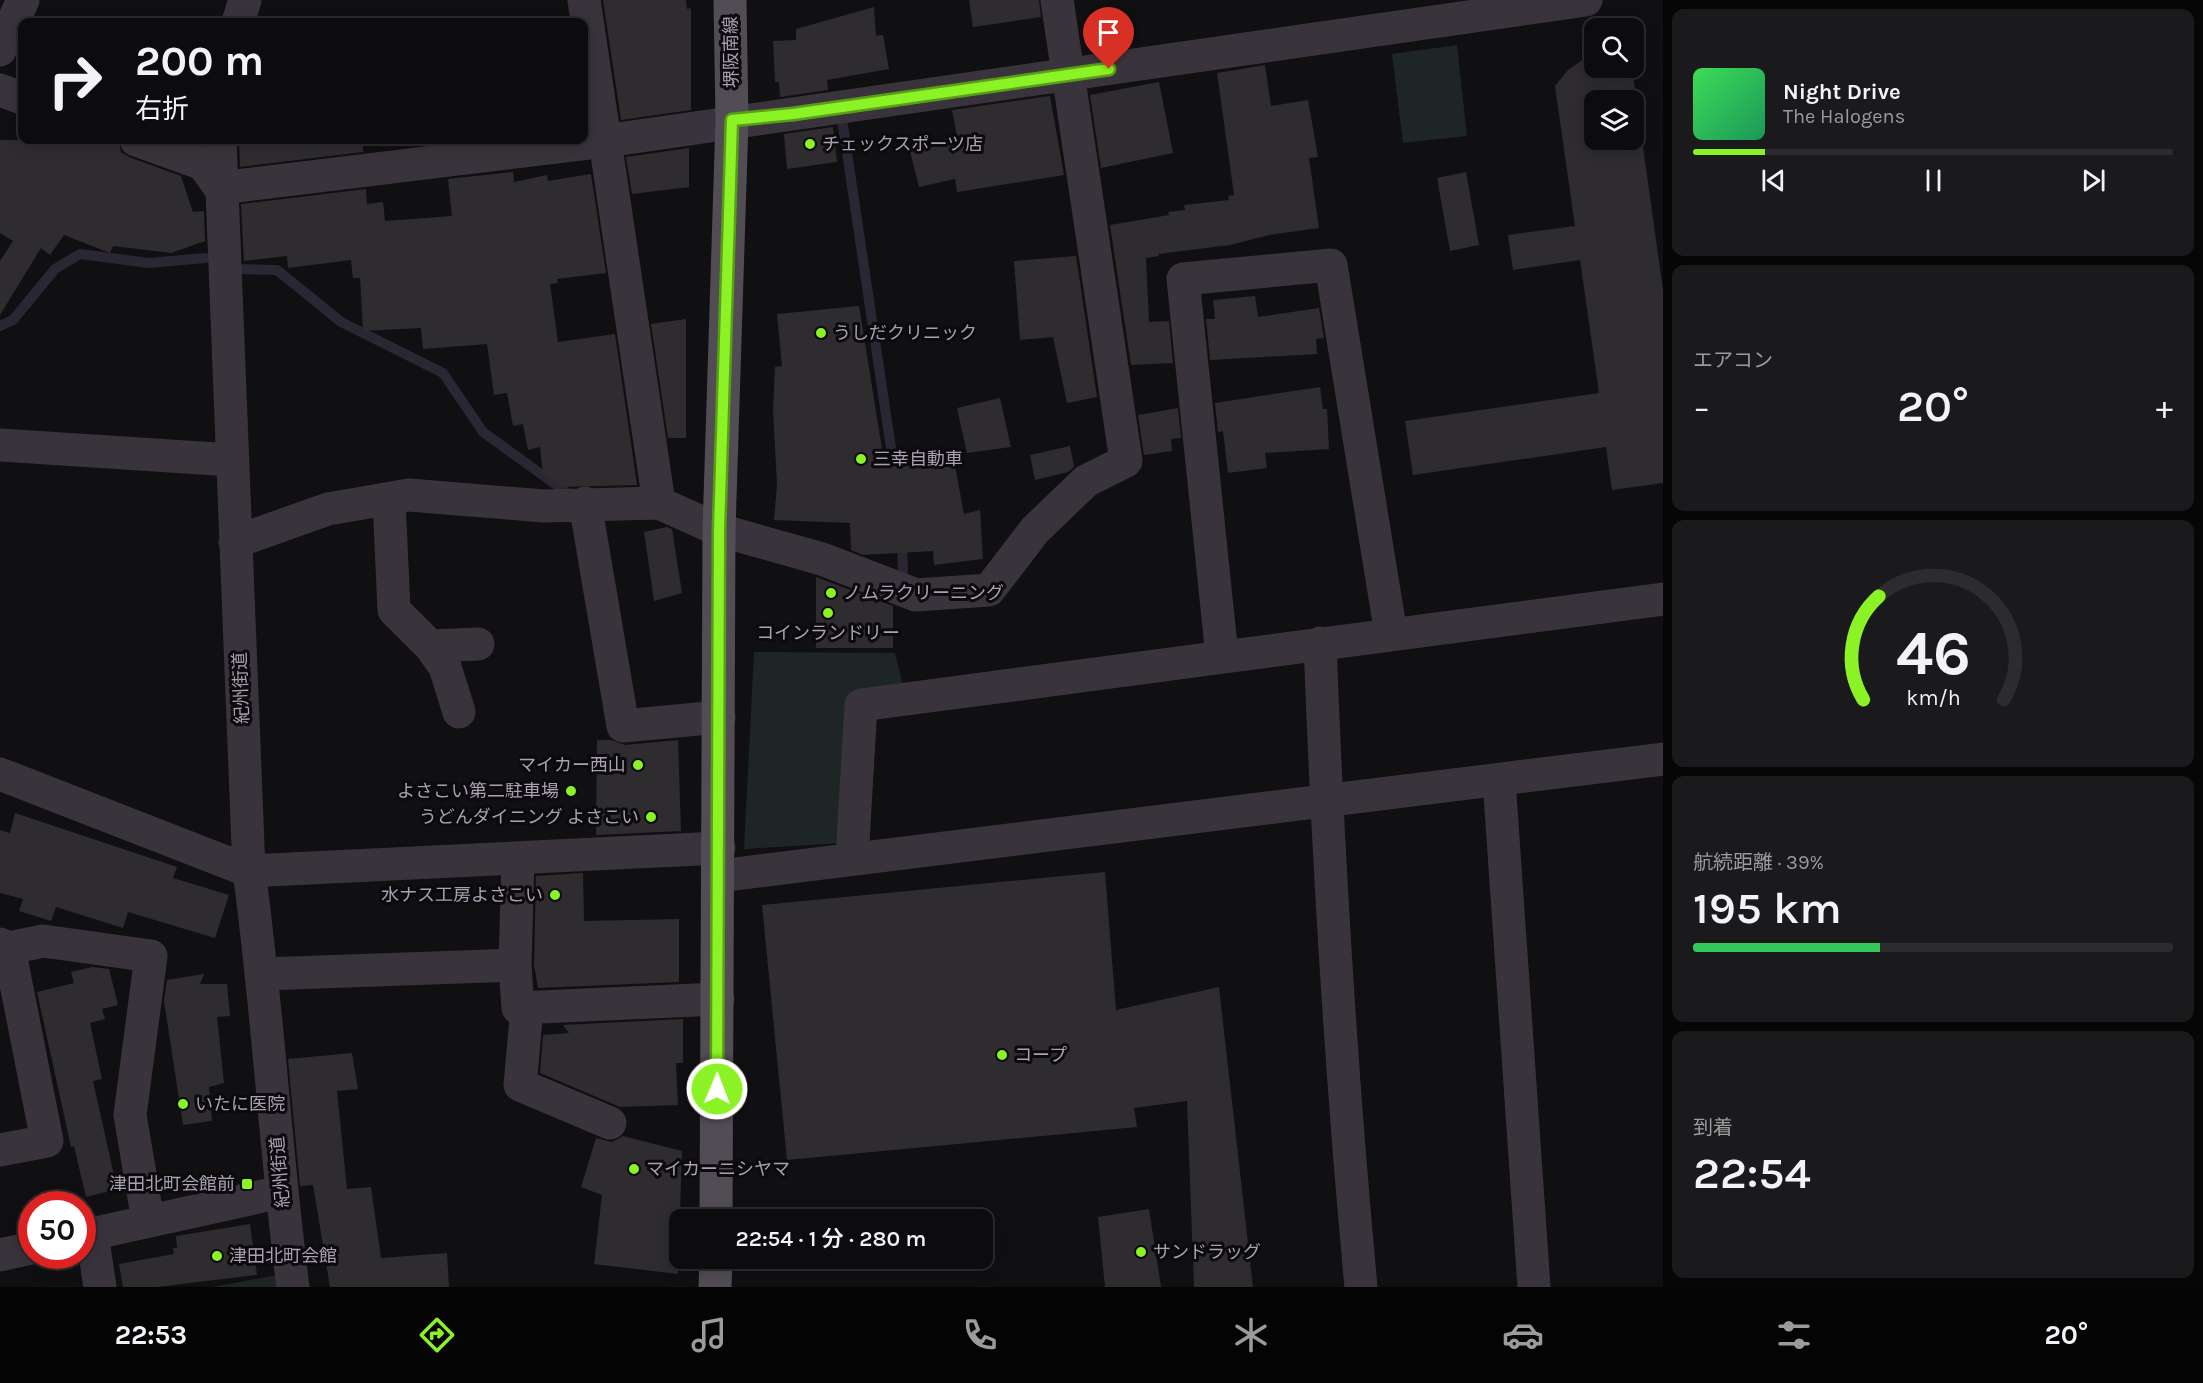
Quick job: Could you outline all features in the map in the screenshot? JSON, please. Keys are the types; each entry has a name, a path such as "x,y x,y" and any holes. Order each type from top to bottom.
{"main road":[{"name":"堺阪南線","path":"716,1209 719,530 732,120 730,0"},
{"path":"715,1287 716,1269"}],"street":[{"path":"0,50 23,0"},
{"path":"239,18 245,0"},
{"path":"584,0 587,18"},
{"path":"235,542 328,508 409,495 544,506 585,503 659,503 719,530 822,559 916,595 989,590 1035,530 1077,489 1086,481 1126,461 1057,0"},
{"path":"588,143 732,120 793,114 1586,0"},
{"path":"588,27 659,503"},
{"path":"0,90 18,97"},
{"path":"147,144 203,164 220,188 580,144"},
{"name":"紀州街道","path":"220,144 249,871 263,974 281,1192 293,1287"},
{"path":"1222,656 1183,279 1331,265 1391,634"},
{"path":"0,445 232,460"},
{"path":"389,499 394,610 430,646 445,667 459,712"},
{"path":"585,503 623,726 719,717"},
{"path":"852,859 861,705 1663,599"},
{"path":"1320,643 1326,801 1351,1180 1362,1287"},
{"path":"430,646 478,644"},
{"path":"0,774 249,871 518,858 719,862 852,859 1663,759"},
{"path":"1499,780 1534,1287"},
{"path":"518,858 514,965 518,1008 718,999"},
{"path":"0,1150 47,1141 5,946 43,941 151,956 129,1115 148,1221"},
{"path":"263,974 514,965"},
{"path":"527,1008 520,1085 610,1123"},
{"path":"96,1233 281,1192"},
{"path":"0,1255 18,1251"},
{"path":"96,1269 100,1287"}],"shaded area":[{"path":"1457,45 1467,136 1403,143 1392,54"},
{"path":"754,652 895,653 904,690 851,701 843,843 744,849"},
{"path":"277,1275 278,1287 212,1287"}],"building":[{"path":"603,0 686,0 687,9 691,8 691,110 621,120"},
{"path":"969,0 1039,0 1041,17 973,27"},
{"path":"874,7 876,36 883,35 889,69 827,80 828,90 780,97 779,82 775,82 773,41 796,40 796,29"},
{"path":"1584,59 1584,78 1633,78 1635,90 1584,90 1584,150 1643,150 1663,290 1663,483 1612,490 1606,447 1413,475 1405,421 1599,393 1580,260 1513,270 1508,235 1575,226 1555,86 1568,70"},
{"path":"1265,65 1271,106 1308,100 1318,157 1309,158 1319,228 1269,235 1230,245 1158,254 1159,256 1146,258 1149,322 1169,321 1173,363 1131,365 1110,225 1169,215 1168,212 1185,210 1184,205 1229,200 1228,196 1234,195 1217,73"},
{"path":"1159,82 1173,153 1101,168 1090,95"},
{"path":"1050,96 1064,175 957,192 955,179 919,187 909,147 957,136 952,110"},
{"name":"チェックスポーツ店","path":"833,127 837,162 787,169 784,134"},
{"path":"0,140 18,140 18,144 119,144 121,152 129,157 181,176 193,212 204,211 205,241 171,253 113,246 110,253 64,235 50,255 41,248 0,315 0,261 13,241 0,233"},
{"path":"239,144 363,144 363,152 240,167"},
{"path":"689,148 689,187 632,194 626,157"},
{"path":"513,172 514,182 547,175 548,181 591,174 606,273 557,279 558,283 550,284 558,342 615,334 637,485 563,487 543,474 540,447 528,450 523,424 513,426 507,393 494,395 487,344 423,349 421,328 363,331 360,278 353,278 351,260 288,268 287,256 244,261 241,204 366,189 367,204 383,202 385,221 452,216 448,179"},
{"path":"1466,172 1479,245 1450,251 1437,178"},
{"path":"1076,256 1097,397 1067,403 1053,337 1020,340 1014,261"},
{"path":"1255,296 1258,317 1319,308 1324,338 1316,339 1317,354 1210,360 1206,319 1215,319 1213,300"},
{"path":"859,306 884,461 953,455 964,514 980,510 983,559 934,565 933,551 863,555 851,550 850,523 774,520 777,484 773,411 775,367 782,366 777,314"},
{"path":"686,319 686,438 668,438 651,324"},
{"path":"1320,387 1323,409 1327,409 1329,449 1265,453 1267,468 1228,473 1223,431 1218,432 1215,403"},
{"path":"1000,398 1011,447 967,453 957,408"},
{"path":"1178,408 1181,438 1171,439 1172,451 1144,455 1138,415"},
{"path":"1070,446 1074,467 1068,472 1035,480 1030,455"},
{"path":"667,527 672,529 682,593 654,601 644,532"},
{"path":"816,577 893,606 893,648 816,648"},
{"path":"597,740 611,740 625,745 678,740 681,831 596,835"},
{"path":"15,813 177,867 173,878 229,895 215,938 128,912 123,928 56,907 51,921 19,911 23,899 0,893 0,830 10,833"},
{"name":"コープ","path":"1105,872 1116,1010 1219,987 1253,1287 1194,1287 1187,1101 1134,1108 1137,1127 787,1160 762,905"},
{"path":"583,873 584,921 679,919 679,982 538,988 534,965 536,876"},
{"path":"92,967 109,969 118,1005 102,1009 105,1019 90,1023 102,1079 93,1081 117,1189 96,1194 96,1191 85,1191 74,1146 71,1147 37,992 74,983 71,972"},
{"path":"204,974 200,984 227,984 230,1016 217,1017 224,1083 209,1087 212,1121 183,1125 164,1001 167,980"},
{"path":"683,1019 683,1063 676,1063 678,1105 620,1107 540,1073 543,1035 569,1033 563,1025"},
{"path":"352,1053 358,1089 337,1091 347,1189 371,1187 381,1258 447,1253 449,1287 330,1287 313,1185 300,1186 288,1059"},
{"path":"623,1136 682,1151 680,1209 669,1209 669,1269 678,1269 678,1274 594,1264 602,1195 581,1187 596,1138 612,1142"},
{"path":"1149,1209 1161,1287 1105,1287 1098,1217"},
{"name":"津田北町会館","path":"250,1224 257,1275 157,1287 123,1287 119,1264 174,1254 173,1248 177,1248 176,1236"}],"waterway":[{"path":"842,119 895,475"},
{"path":"0,326 13,320 55,269 80,254 149,263 205,258"},
{"path":"236,269 277,270 341,322 443,373 483,432 573,497"},
{"path":"902,541 903,574"}],"place":[{"name":"チェックスポーツ店","path":"810,144"},
{"name":"うしだクリニック","path":"821,333"},
{"name":"三幸自動車","path":"861,459"},
{"name":"ノムラクリーニング","path":"831,593"},
{"name":"コインランドリー","path":"828,613"},
{"name":"マイカー西山","path":"638,765"},
{"name":"よさこい第二駐車場","path":"571,791"},
{"name":"うどんダイニング よさこい","path":"651,817"},
{"name":"水ナス工房よさこい","path":"555,895"},
{"name":"コープ","path":"1002,1055"},
{"name":"いたに医院","path":"183,1104"},
{"name":"マイカーニシヤマ","path":"634,1169"},
{"name":"津田北町会館前","path":"247,1184"},
{"name":"サンドラッグ","path":"1141,1252"},
{"name":"津田北町会館","path":"217,1256"}],"route":[{"path":"717,1089 719,530 732,120 793,114 1109,69"}]}
